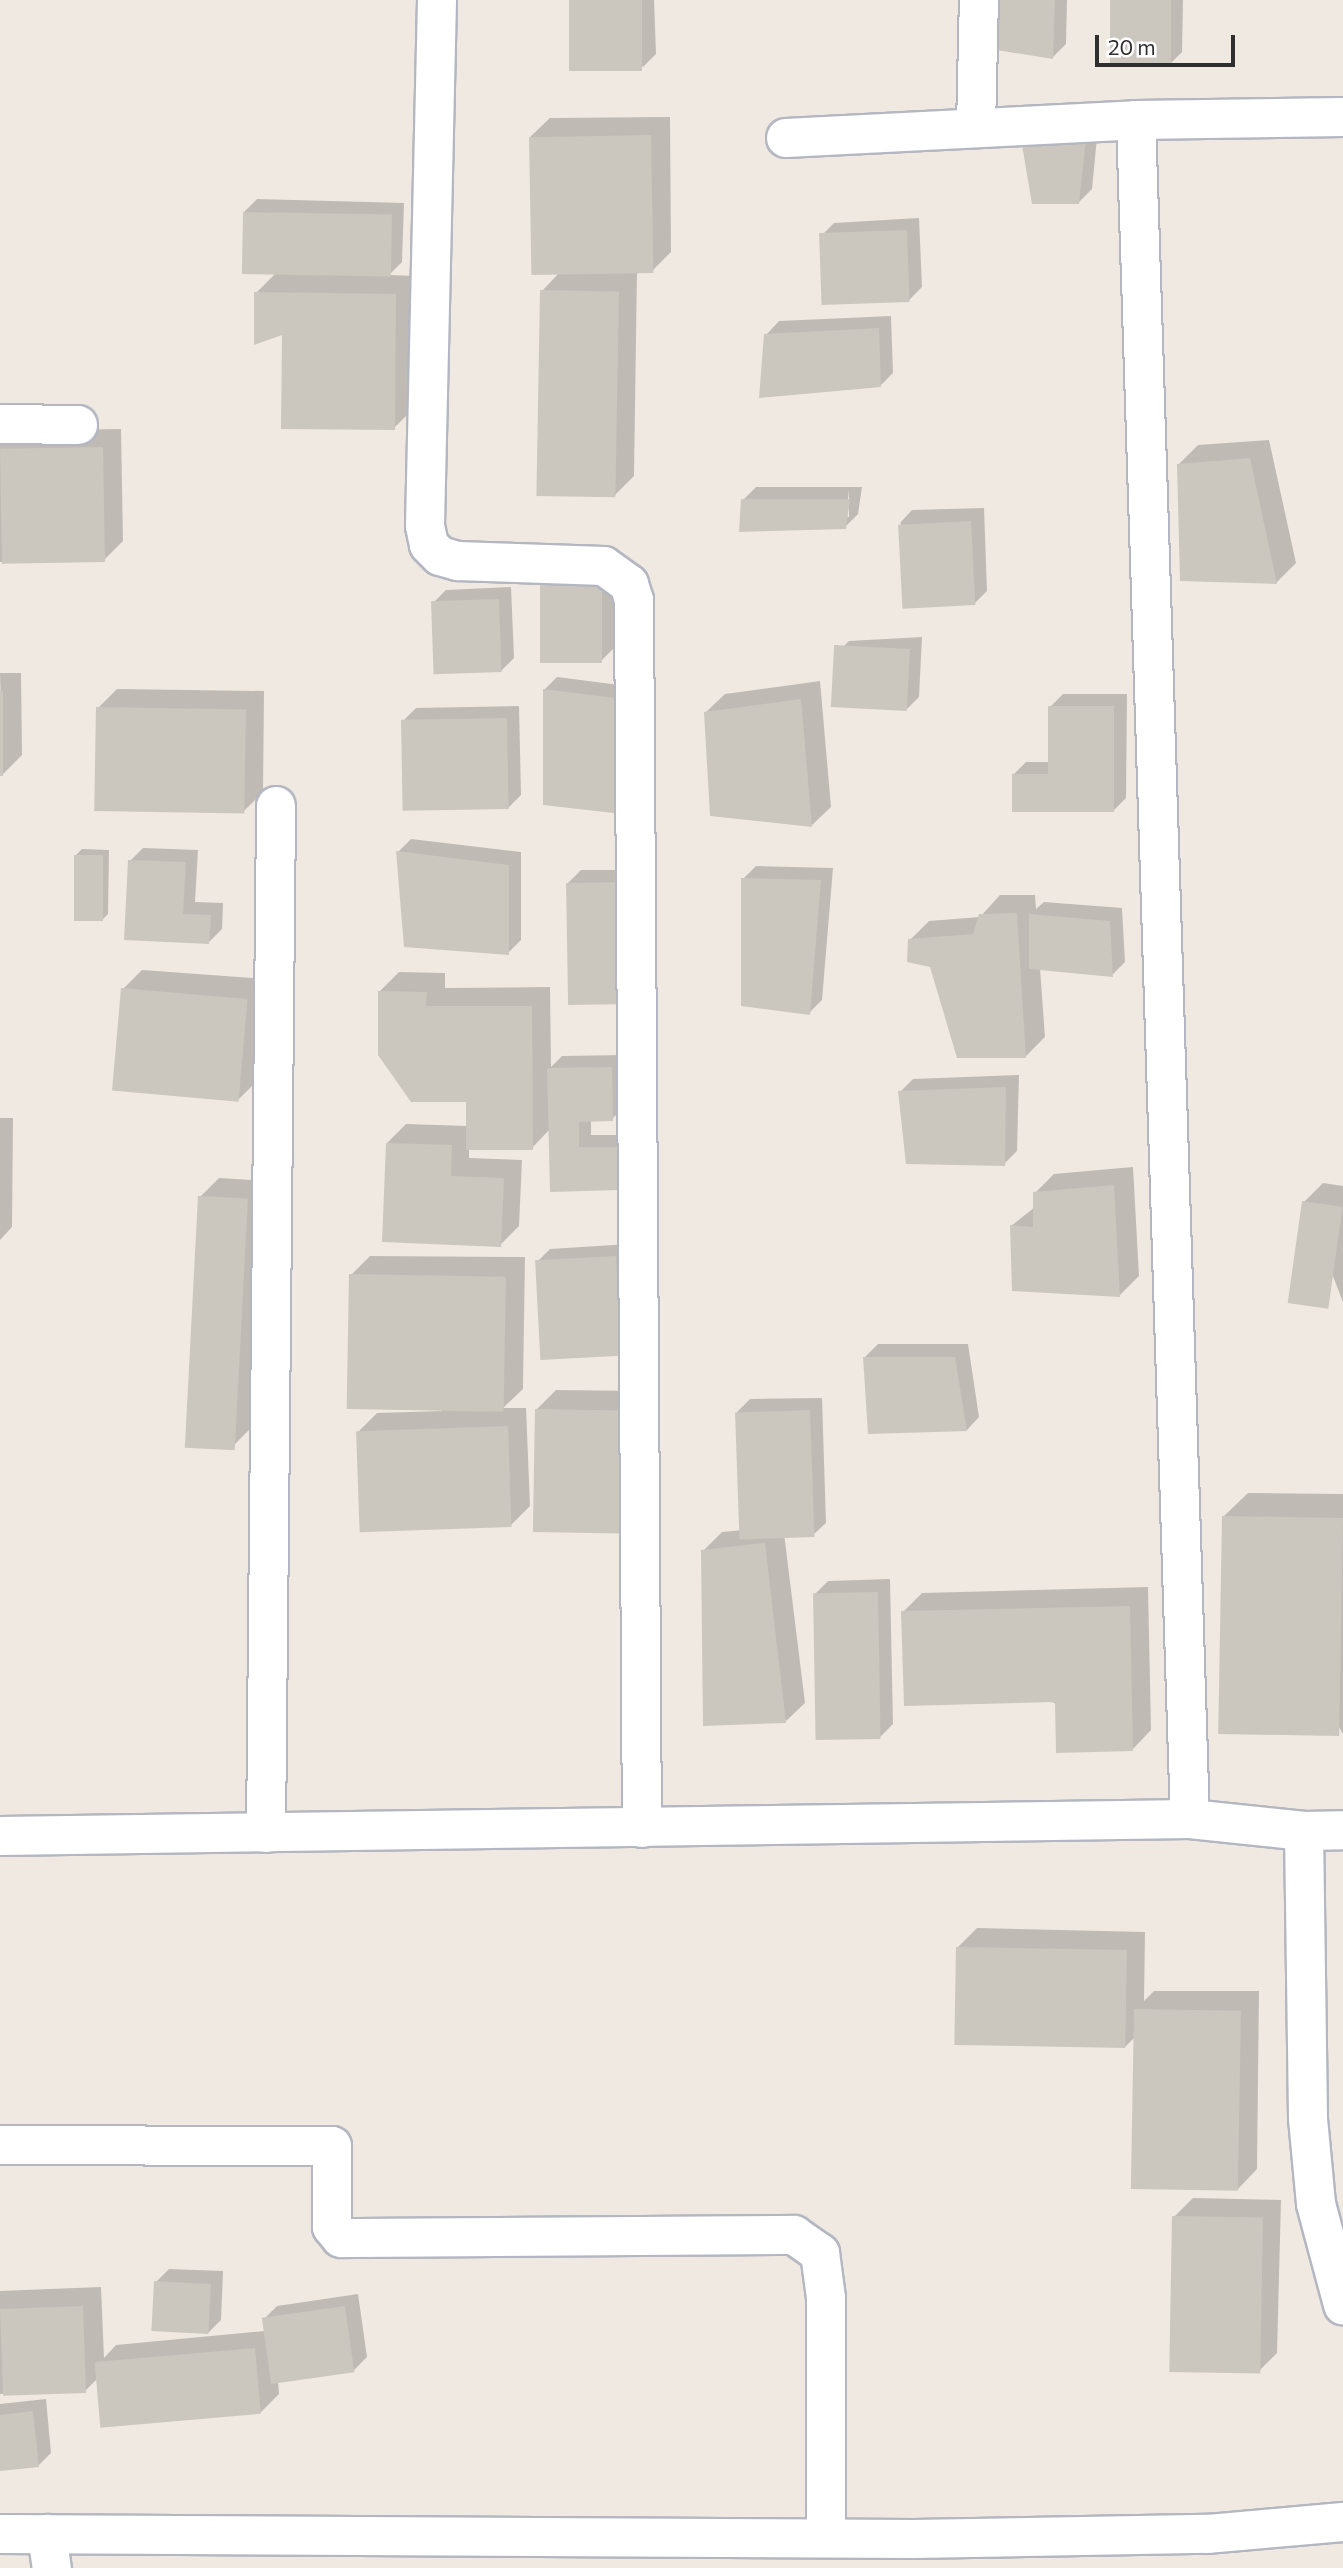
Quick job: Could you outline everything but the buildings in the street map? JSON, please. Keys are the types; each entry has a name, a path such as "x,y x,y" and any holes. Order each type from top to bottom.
{"street":[{"path":"437,0 426,512 429,545 440,556 458,561 604,566 629,584 634,600 642,1828"},
{"path":"976,128 979,0"},
{"path":"786,138 1136,120 1343,117"},
{"path":"1136,120 1190,1819"},
{"path":"0,425 78,425"},
{"path":"266,1833 276,806"},
{"path":"0,1836 1190,1819 1304,1831 1343,1830"},
{"path":"1304,1831 1308,2119 1317,2204 1343,2305"},
{"path":"0,2145 332,2146 332,2227 341,2238 794,2235 820,2253 825,2298 825,2538"},
{"path":"0,2534 49,2551 825,2538 911,2554 1205,2551 1343,2522"}]}
